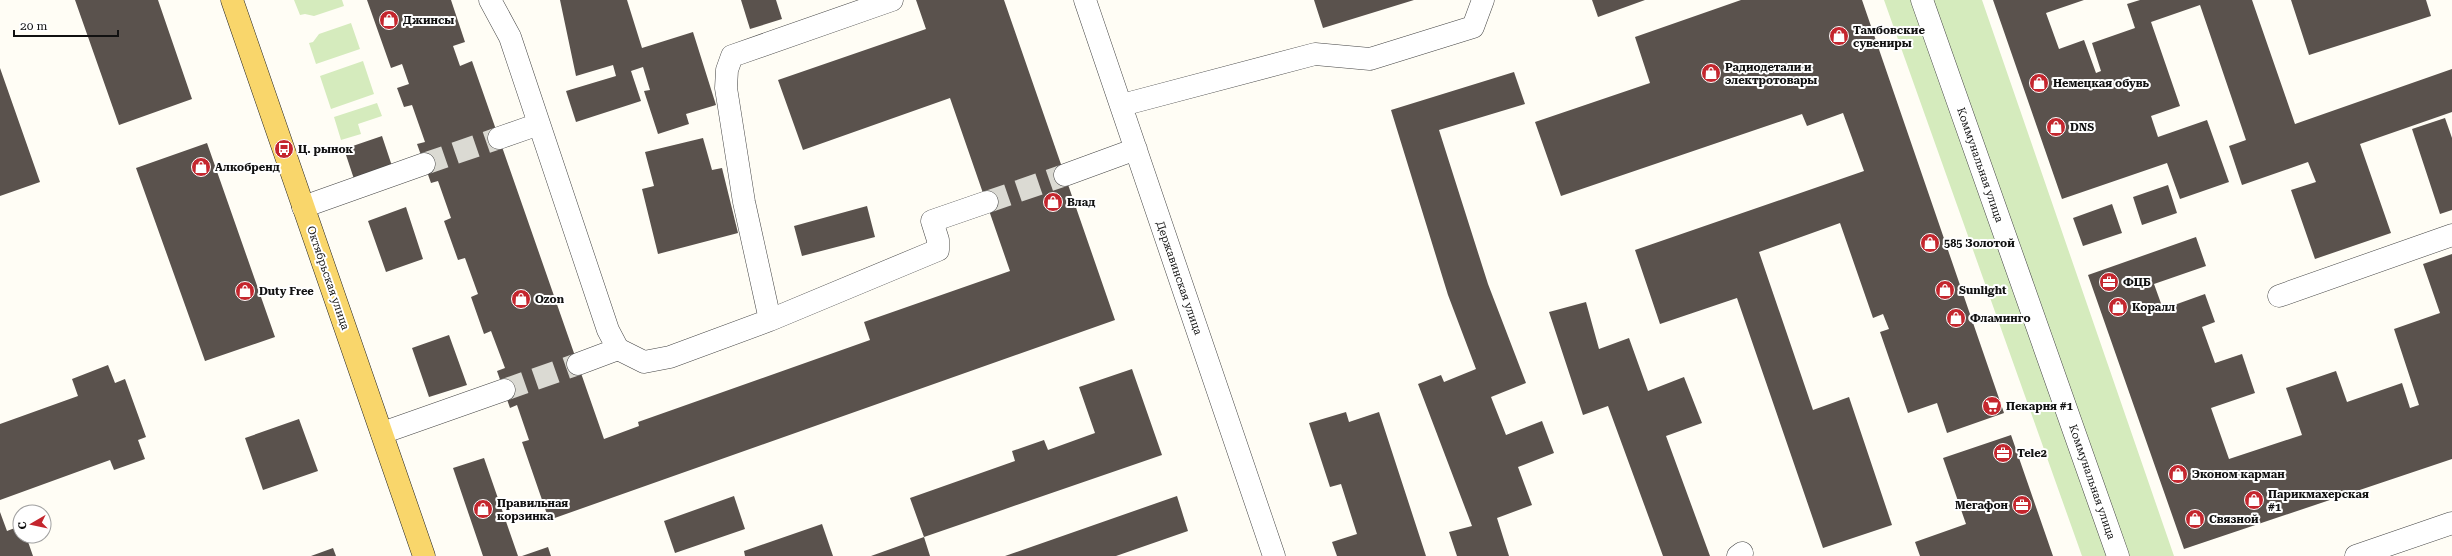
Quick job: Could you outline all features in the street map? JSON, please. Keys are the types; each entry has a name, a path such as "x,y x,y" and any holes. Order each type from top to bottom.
{"main road":[{"name":"Октябрьская улица","path":"232,0 424,556"}],"street":[{"path":"490,0 510,37 608,330 618,349 644,362 670,357 770,320 938,250 938,240 932,221 987,202"},
{"path":"770,320 744,202 726,88 727,70 732,56 892,0"},
{"name":"Державинская улица","path":"1085,0 1274,556"},
{"path":"1122,106 1315,54 1370,59 1473,27 1483,0"},
{"name":"Коммунальная улица","path":"1922,0 2118,556"},
{"path":"499,138 539,124"},
{"path":"1065,175 1136,149"},
{"path":"303,207 424,164"},
{"path":"2278,296 2452,235"},
{"path":"578,364 618,349"},
{"path":"382,433 504,390"},
{"path":"2356,556 2452,523"}],"green space":[{"path":"294,0 342,0 344,6 314,16 305,14 300,15"},
{"path":"1884,0 1982,0 2174,556 2082,556"},
{"path":"351,23 360,49 316,64 309,43 313,42 319,34"},
{"path":"363,61 374,94 331,109 320,76"},
{"path":"377,103 382,116 358,124 361,134 341,140 334,117"}],"building":[{"path":"75,0 158,0 192,99 119,125"},
{"path":"367,0 451,0 465,42 453,46 460,66 472,61 604,439 639,426 638,422 870,340 864,322 1010,271 950,98 803,150 778,80 926,29 916,0 1004,0 1115,320 549,520 522,442 529,440 517,405 510,408 497,371 505,368 491,331 484,334 471,297 478,294 465,258 458,260 444,221 451,218 438,181 431,183 417,144 425,142 412,105 404,107 397,88 409,84 402,64 391,68"},
{"path":"560,0 627,0 642,48 693,32 716,105 686,114 689,124 658,134 644,91 650,90 643,67 631,71 641,101 576,122 566,91 616,76 613,65 576,76"},
{"path":"741,0 776,0 782,19 750,29"},
{"path":"1314,0 1414,0 1323,28"},
{"path":"1592,0 1645,0 1598,17"},
{"path":"1741,0 1862,0 2004,413 1947,433 1937,403 1908,413 1880,332 1889,329 1883,314 1873,318 1840,223 1759,252 1813,410 1849,397 1892,525 1823,548 1737,298 1660,324 1635,250 1864,171 1843,113 1807,126 1802,114 1561,196 1535,122 1650,83 1635,37"},
{"path":"1993,0 2084,0 2046,13 2059,49 2084,40 2096,73 2101,71 2092,43 2135,28 2127,4 2140,0 2252,0 2295,124 2452,69 2452,112 2360,144 2391,233 2315,259 2291,190 2316,182 2308,162 2242,185 2229,146 2246,140 2200,5 2151,22 2180,106 2151,116 2158,137 2207,120 2229,182 2180,199 2167,163 2062,199"},
{"path":"2291,0 2426,0 2431,16 2309,55"},
{"path":"0,68 40,182 0,196"},
{"path":"1514,72 1525,104 1439,130 1488,284 1526,383 1491,397 1506,435 1542,421 1554,453 1518,467 1532,505 1497,518 1509,556 1457,556 1449,532 1472,526 1418,384 1441,375 1444,382 1476,369 1448,295 1391,110"},
{"path":"2445,118 2452,138 2452,210 2440,214 2412,129"},
{"path":"382,136 393,169 355,182 344,149"},
{"path":"703,138 712,170 722,168 738,233 658,254 642,189 654,186 645,152"},
{"path":"207,143 275,337 205,361 136,168"},
{"path":"2168,185 2177,213 2142,225 2133,197"},
{"path":"2112,204 2122,233 2083,246 2073,218"},
{"path":"867,206 875,237 802,256 794,226"},
{"path":"406,207 423,259 386,272 368,221"},
{"path":"2196,237 2206,266 2154,284 2163,309 2205,294 2215,322 2202,327 2215,363 2242,354 2255,393 2211,408 2229,459 2302,435 2286,388 2336,371 2347,402 2402,383 2410,408 2419,405 2394,329 2440,313 2423,264 2452,254 2452,459 2184,549 2088,275"},
{"path":"1586,302 1599,349 1629,338 1648,391 1684,377 1702,423 1666,436 1710,556 1663,556 1608,406 1583,415 1549,312"},
{"path":"449,335 467,385 429,397 412,348"},
{"path":"108,365 115,383 125,379 146,437 138,440 145,459 114,470 110,460 0,500 0,424 78,396 72,379"},
{"path":"1132,369 1162,455 924,537 910,498 1015,461 1012,451 1044,440 1048,450 1095,433 1079,387"},
{"path":"1346,412 1349,422 1379,412 1426,556 1337,556 1332,542 1357,534 1341,484 1330,487 1309,423"},
{"path":"299,419 318,471 263,490 245,438"},
{"path":"2011,435 2053,556 1920,556 1915,542 1966,524 1943,458"},
{"path":"484,458 518,556 483,556 453,468"},
{"path":"734,496 745,529 675,553 664,521"},
{"path":"1177,496 1188,531 1116,556 1005,556"},
{"path":"0,512 7,531 12,529 12,544 29,544 33,556 0,556"},
{"path":"822,524 833,556 745,556 744,551"},
{"path":"924,537 930,556 871,556"},
{"path":"548,547 551,556 522,556"},
{"path":"333,548 336,556 311,556"}],"tunnel":[{"path":"424,164 499,138"},
{"path":"987,202 1065,175"},
{"path":"504,390 578,364"}],"place":[{"name":"Джинсы","path":"389,20"},
{"name":"Тамбовские сувениры","path":"1839,36"},
{"name":"Радиодетали и электротовары","path":"1711,73"},
{"name":"Немецкая обувь","path":"2039,83"},
{"name":"DNS","path":"2056,127"},
{"name":"Ц. рынок","path":"284,149"},
{"name":"Алкобренд","path":"201,167"},
{"name":"Влад","path":"1053,202"},
{"name":"585 Золотой","path":"1930,243"},
{"name":"ФЦБ","path":"2109,282"},
{"name":"Sunlight","path":"1945,290"},
{"name":"Duty Free","path":"245,291"},
{"name":"Ozon","path":"521,299"},
{"name":"Коралл","path":"2118,307"},
{"name":"Фламинго","path":"1956,318"},
{"name":"Пекарня #1","path":"1992,406"},
{"name":"Tele2","path":"2003,453"},
{"name":"Эконом карман","path":"2178,474"},
{"name":"Парикмахерская #1","path":"2254,500"},
{"name":"Мегафон","path":"2022,505"},
{"name":"Правильная корзинка","path":"483,509"},
{"name":"Связной","path":"2195,519"}]}
